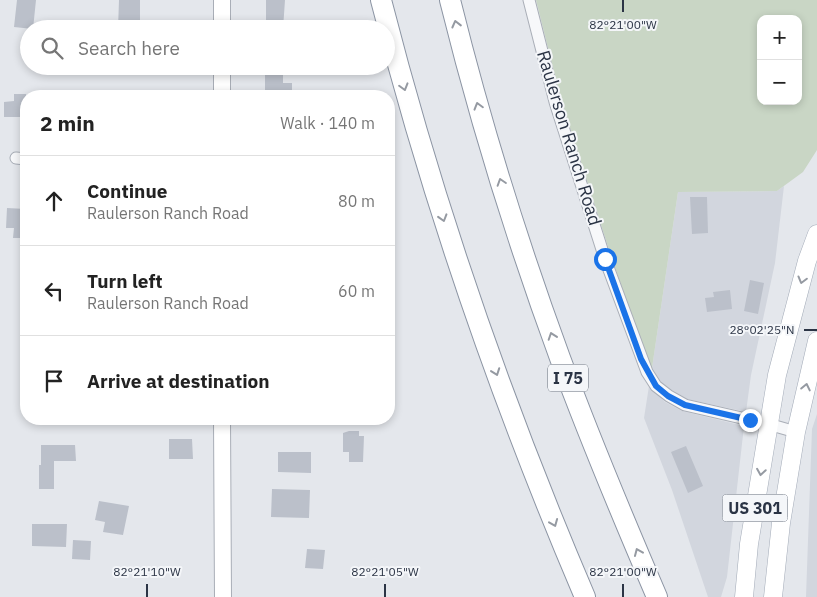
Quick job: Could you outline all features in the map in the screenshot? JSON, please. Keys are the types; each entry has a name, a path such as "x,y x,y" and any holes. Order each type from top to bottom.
{"highway":[{"path":"380,0 386,20"},
{"name":"I 75","path":"450,0 495,162 560,358 604,473 657,597"},
{"path":"395,53 461,275 517,430 585,597"}],"main road":[{"name":"US 301","path":"744,597 749,544 777,375 807,261 817,234"},
{"name":"US 301","path":"773,597 780,533 796,432 817,341"}],"street":[{"path":"222,0 222,20"},
{"name":"Raulerson Ranch Road","path":"529,0 555,102 605,259 647,372 656,386 668,396 685,405 796,432"},
{"path":"222,75 222,90"},
{"path":"222,425 223,597"}],"shaded area":[{"path":"784,186 775,263 751,375 746,412 687,399 660,381 652,368 678,192 777,191"},
{"path":"649,386 665,402 682,411 744,426 727,577 721,597 708,597 672,490 644,418"},
{"path":"817,414 817,597 806,597 812,429"}],"green space":[{"path":"536,0 817,0 817,150 803,172 777,191 678,192 652,368 646,356 611,256 561,100"}],"building":[{"path":"17,0 36,0 34,20 20,20 20,28 14,27"},
{"path":"119,0 140,0 140,20 118,20"},
{"path":"266,0 285,0 284,20 266,20"},
{"path":"265,75 283,75 283,83 292,83 292,90 265,90"},
{"path":"14,94 20,94 20,117 4,117 4,102 14,101"},
{"path":"690,197 707,197 708,233 692,234"},
{"path":"7,208 20,209 20,238 13,238 14,228 6,228"},
{"path":"750,280 764,283 758,314 744,311"},
{"path":"730,290 732,309 707,312 705,298 714,297 713,292"},
{"path":"359,431 359,436 364,436 363,462 349,462 349,452 343,452 343,433"},
{"path":"169,439 192,439 193,459 169,459"},
{"path":"41,445 75,445 76,461 54,461 54,489 39,489"},
{"path":"686,446 703,486 688,493 671,452"},
{"path":"278,452 311,452 311,473 278,472"},
{"path":"272,489 310,490 309,518 271,517"},
{"path":"99,501 129,506 123,535 103,532 105,522 95,520"},
{"path":"32,524 67,524 66,547 32,546"},
{"path":"73,540 91,541 90,560 72,559"},
{"path":"307,549 325,550 323,569 305,568"}],"route":[{"path":"605,259 641,359 656,386 668,396 685,405 750,420"}]}
